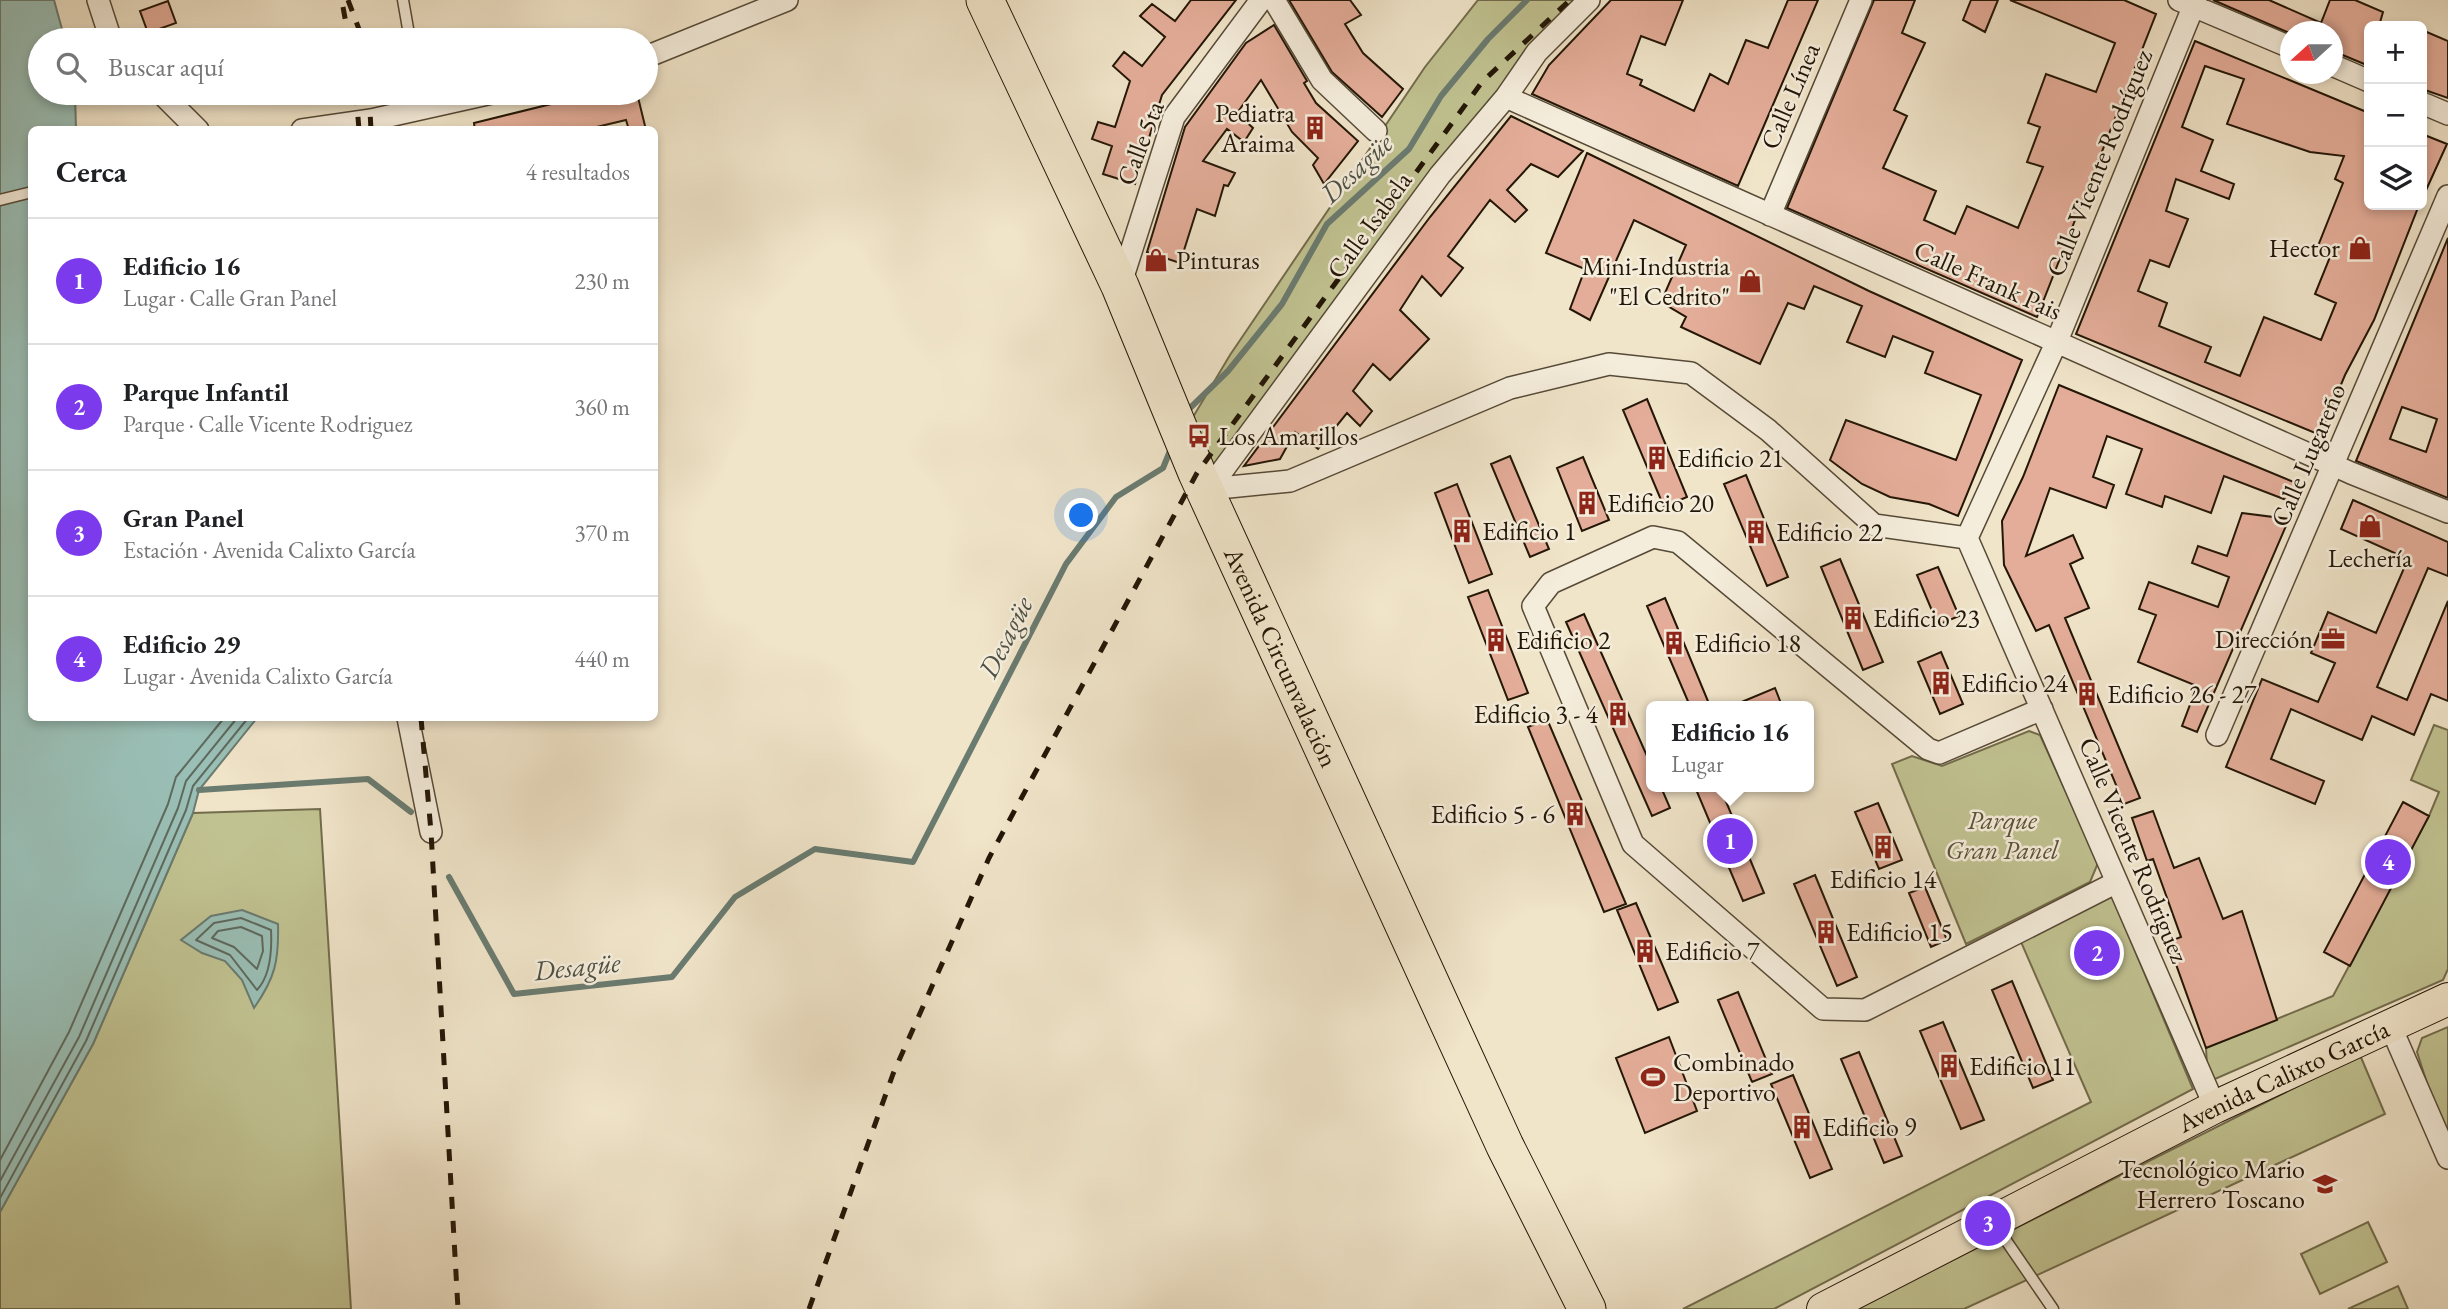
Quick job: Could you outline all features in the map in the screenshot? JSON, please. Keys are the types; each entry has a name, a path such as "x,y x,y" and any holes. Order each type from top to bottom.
{"highway":[{"name":"Avenida Circunvalación","path":"985,0 1120,286 1179,429 1505,1146 1587,1309"}],"main road":[{"name":"Avenida Calixto García","path":"1823,1309 2215,1107 2448,999"}],"street":[{"path":"98,0 107,28"},
{"path":"658,52 787,0"},
{"name":"Calle 5ta","path":"1120,286 1174,117 1261,0"},
{"path":"1274,0 1322,80 1376,131"},
{"name":"Calle Isabela","path":"1208,491 1440,175 1506,97 1537,52 1589,0"},
{"name":"Calle Línea","path":"1770,215 1861,0"},
{"path":"2189,2 2280,42"},
{"name":"Calle Vicente Rodríguez","path":"1967,538 2057,341 2189,2"},
{"path":"2343,69 2364,79"},
{"name":"Calle Frank Pais","path":"1506,97 2335,465 2448,512"},
{"path":"173,105 194,126"},
{"path":"333,126 348,124 408,105"},
{"path":"2427,105 2448,114"},
{"name":"Calle Lugareño","path":"2217,735 2335,465 2448,196"},
{"path":"1208,491 1290,481 1510,388 1609,365 1691,373 1768,430 1874,524 1967,538"},
{"path":"2042,709 1939,753 1928,750 1678,542 1653,537 1550,583 1534,606 1633,844 1824,1009 1865,1010 2117,882"},
{"name":"Calle Vicente Rodriguez","path":"1967,538 2215,1107"},
{"path":"409,721 431,832"},
{"path":"2390,1025 2448,1158"}],"lane":[{"path":"403,0 408,28"},
{"path":"0,200 28,193"},
{"path":"1992,1220 2053,1309"}],"green space":[{"path":"1478,0 1578,0 1210,477 1190,422 1230,355 1425,67"},
{"path":"2434,725 2448,730 2448,969 2443,980 2208,1082 2206,1048 2333,996 2429,816 2439,792 2411,780"},
{"name":"Parque Gran Panel","path":"2029,731 2040,735 2098,863 2090,882 1966,944 1892,764 1912,756 1942,766"},
{"path":"320,809 351,1309 0,1309 0,1212 93,1044 193,813"},
{"path":"2112,896 2193,1089 1774,1309 1683,1309 2091,1102 2021,942"},
{"path":"2448,1027 2448,1137 2445,1139 2417,1052 2422,1038"},
{"path":"2360,1055 2385,1114 1964,1309 1855,1309"},
{"path":"2368,1222 2387,1262 2320,1294 2301,1254"},
{"path":"2398,1286 2408,1309 2348,1309"}],"water":[{"path":"0,0 54,0 62,28 28,28 28,105 75,105 76,126 28,126 28,721 255,721 199,790 193,813 93,1044 0,1212"},
{"path":"242,910 278,924 278,949 274,969 254,1008 242,980 225,961 202,953 181,940 211,916"}],"building":[{"path":"1191,0 1236,0 1162,95 1135,184 1103,174 1112,146 1092,139 1098,122 1115,127 1130,81 1113,66 1124,52 1142,66 1165,37 1140,16 1152,4 1175,21"},
{"path":"1289,0 1350,0 1361,15 1345,24 1363,53 1403,89 1382,117 1332,72"},
{"path":"1611,0 1683,0 1665,45 1641,36 1627,74 1642,80 1640,85 1694,111 1710,74 1728,84 1746,40 1768,48 1788,0 1818,0 1738,186 1532,94 1549,65"},
{"path":"1874,0 1915,0 1902,33 1925,43 1894,110 1907,116 1883,168 1936,191 1924,220 1955,234 1967,206 2018,228 2043,167 2027,162 2040,127 2028,123 2046,74 2096,92 2115,43 2010,0 2124,0 2156,14 2037,317 1787,208"},
{"path":"1971,0 1998,0 1985,32 1963,20"},
{"path":"2213,0 2269,0 2316,21 2280,21 2280,29"},
{"path":"2330,0 2355,0 2383,12 2380,21 2364,21 2364,64 2343,55 2343,21 2322,21"},
{"path":"168,1 176,23 162,28 146,28 140,11"},
{"path":"1274,25 1307,81 1304,83 1316,103 1358,141 1324,184 1313,165 1318,158 1292,132 1261,80 1237,113 1253,128 1244,142 1227,129 1203,161 1235,173 1228,186 1224,185 1215,216 1197,209 1180,263 1147,252 1185,127 1246,43"},
{"path":"2427,32 2448,41 2448,98 2427,91"},
{"path":"2195,41 2280,76 2280,84 2299,84 2364,111 2364,210 2417,210 2374,320 2345,375 2320,435 2076,334","holes":["2205,66 2244,79 2227,124 2310,152 2344,156 2335,179 2343,183 2318,246 2332,252 2315,294 2336,303 2321,340 2264,317 2240,376 2205,362 2211,347 2159,326 2167,303 2138,291 2150,260 2169,267 2188,219 2166,211 2176,179 2229,199 2234,184 2201,171 2213,140 2182,127"]},
{"path":"547,105 640,105 645,126 628,126 626,120 601,126 474,126 474,123"},
{"path":"1511,116 1583,151 1558,177 1531,164 1507,190 1527,210 1515,222 1490,200 1448,256 1463,268 1441,296 1422,276 1400,310 1429,339 1390,380 1373,364 1353,391 1372,411 1360,426 1347,413 1318,449 1295,432 1280,459 1244,466 1430,217"},
{"path":"2427,136 2447,144 2427,188"},
{"path":"1587,153 1869,291 2022,360 1958,516 1929,504 1890,497 1862,484 1830,460 1846,420 1956,460 1981,395 1925,373 1933,352 1893,336 1885,357 1847,342 1862,306 1814,286 1804,309 1788,303 1760,364 1681,327 1686,317 1661,302 1686,245 1634,220 1590,320 1570,309 1585,269 1546,253"},
{"path":"2448,238 2448,498 2356,461","holes":["2402,407 2437,419 2426,452 2390,439"]},
{"path":"2059,385 2301,485 2294,503 2224,476 2211,513 2165,496 2162,507 2126,494 2142,449 2107,436 2093,477 2114,485 2106,508 2050,488 2026,556 2073,535 2083,558 2070,564 2089,608 2065,618 2140,798 2124,804 2049,625 2036,631 2004,565 2002,521 2023,477"},
{"name":"Edificio 21","path":"1647,399 1687,497 1664,507 1623,410"},
{"path":"1510,456 1549,549 1530,557 1491,464"},
{"name":"Edificio 20","path":"1583,457 1609,520 1582,531 1557,468"},
{"name":"Edificio 22","path":"1746,475 1788,577 1767,586 1724,484"},
{"name":"Edificio 1","path":"1457,484 1492,574 1469,583 1435,493"},
{"path":"2353,500 2448,542 2448,576 2428,568 2377,687 2407,700 2448,601 2448,701 2431,694 2414,735 2372,716 2362,740 2291,709 2271,759 2324,781 2315,804 2226,767 2262,679 2318,702 2335,663 2311,653 2328,612 2376,633 2408,559 2341,529"},
{"path":"2242,513 2289,519 2197,732 2182,726 2197,686 2138,662 2156,615 2139,609 2149,582 2218,607 2229,577 2192,563 2198,546 2227,556"},
{"name":"Edificio 23","path":"1840,559 1883,662 1863,670 1821,567"},
{"path":"1938,567 1959,616 1938,625 1917,575"},
{"name":"Edificio 2","path":"1488,590 1528,693 1508,700 1468,597"},
{"name":"Edificio 18","path":"1665,598 1708,701 1688,701 1647,606"},
{"name":"Edificio 3 - 4","path":"1584,614 1646,754 1646,792 1663,792 1670,808 1652,816 1566,622"},
{"name":"Edificio 24","path":"1941,652 1963,704 1940,714 1918,662"},
{"path":"1775,688 1780,701 1744,701"},
{"name":"Edificio 5 - 6","path":"1547,719 1626,904 1604,912 1528,727"},
{"path":"1697,792 1722,792 1764,893 1743,901"},
{"path":"2403,802 2429,816 2350,966 2324,952"},
{"name":"Edificio 14","path":"1878,803 1902,860 1879,869 1855,812"},
{"path":"2153,811 2174,868 2199,858 2223,919 2242,911 2277,1020 2206,1048 2168,942 2181,937 2153,859 2147,861 2132,818"},
{"name":"Edificio 15","path":"1815,875 1857,977 1837,986 1794,884"},
{"path":"1925,887 1947,940 1931,947 1909,893"},
{"name":"Edificio 7","path":"1636,903 1678,1002 1658,1010 1617,910"},
{"path":"2012,981 2053,1080 2033,1088 1992,990"},
{"path":"1738,992 1772,1074 1752,1082 1718,1000"},
{"name":"Edificio 11","path":"1943,1022 1984,1120 1961,1129 1920,1031"},
{"name":"Combinado Deportivo","path":"1669,1037 1697,1111 1645,1133 1616,1058"},
{"path":"1859,1052 1902,1156 1884,1163 1841,1059"},
{"name":"Edificio 9","path":"1793,1075 1832,1169 1810,1178 1771,1084"}],"waterway":[{"name":"Desagüe","path":"1185,413 1228,371 1282,304 1327,224 1409,149 1441,96 1488,39 1527,0"},
{"name":"Desagüe","path":"449,877 514,994 672,977 735,897 815,849 913,862 1066,564 1116,497 1163,468 1172,446"},
{"name":"Desagüe","path":"199,790 368,779 411,812"}],"railway":[{"path":"348,0 358,28"},
{"path":"809,1309 893,1074 989,858 1197,473 1482,82 1570,0"},
{"path":"343,7 347,28"},
{"path":"357,105 359,126"},
{"path":"370,105 371,126"},
{"path":"421,721 431,832 458,1309"}],"place":[{"name":"Pediatra Araima","path":"1315,128"},
{"name":"Hector","path":"2360,248"},
{"name":"Pinturas","path":"1156,260"},
{"name":"Mini-Industria \"El Cedrito\"","path":"1750,281"},
{"name":"Los Amarillos","path":"1199,436"},
{"name":"Edificio 21","path":"1657,458"},
{"name":"Edificio 20","path":"1587,503"},
{"name":"Lechería","path":"2370,526"},
{"name":"Edificio 1","path":"1462,531"},
{"name":"Edificio 22","path":"1756,532"},
{"name":"Edificio 23","path":"1853,618"},
{"name":"Dirección","path":"2333,639"},
{"name":"Edificio 2","path":"1496,640"},
{"name":"Edificio 18","path":"1674,643"},
{"name":"Edificio 24","path":"1941,683"},
{"name":"Edificio 26 - 27","path":"2087,694"},
{"name":"Edificio 3 - 4","path":"1618,714"},
{"name":"Edificio 5 - 6","path":"1575,814"},
{"name":"Edificio 16","path":"1730,841"},
{"name":"Edificio 14","path":"1883,847"},
{"name":"Edificio 29","path":"2388,862"},
{"name":"Edificio 15","path":"1826,932"},
{"name":"Edificio 7","path":"1645,951"},
{"name":"Parque Infantil","path":"2097,953"},
{"name":"Edificio 11","path":"1949,1066"},
{"name":"Combinado Deportivo","path":"1653,1077"},
{"name":"Edificio 9","path":"1802,1127"},
{"name":"Tecnológico Mario Herrero Toscano","path":"2325,1184"},
{"name":"Gran Panel","path":"1988,1223"}]}
